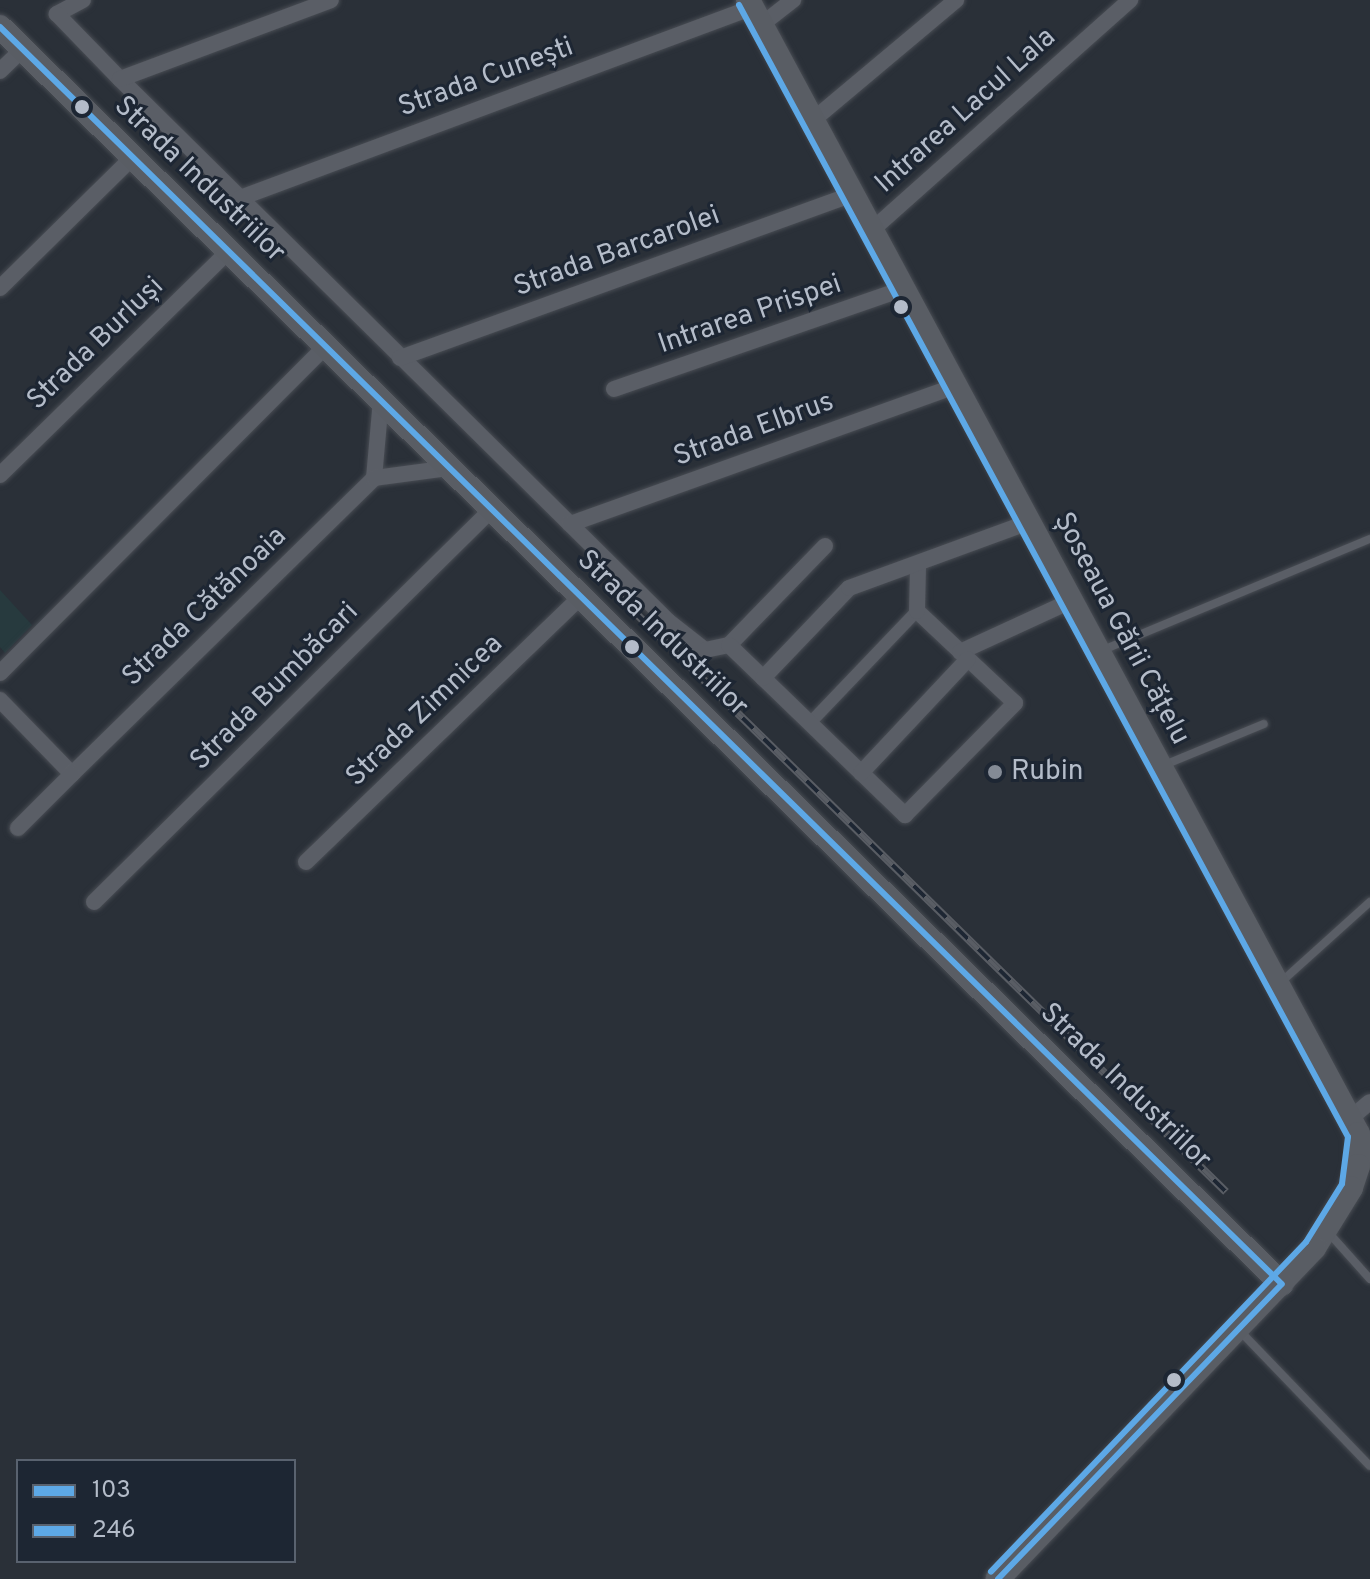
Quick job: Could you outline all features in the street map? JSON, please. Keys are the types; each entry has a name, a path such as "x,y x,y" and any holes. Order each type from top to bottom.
{"main road":[{"name":"Șoseaua Gării Cățelu","path":"753,11 1279,984 1361,1110 1360,1176 1327,1230 1239,1330 998,1579"},
{"name":"Strada Industriilor","path":"0,27 1282,1284"}],"street":[{"path":"83,0 57,14 400,358 699,647 715,650 729,645 825,546"},
{"path":"120,79 331,0"},
{"name":"Strada Cunești","path":"240,198 753,11 793,0"},
{"path":"813,120 956,0"},
{"name":"Intrarea Lacul Lala","path":"872,230 1130,0"},
{"path":"0,71 23,49"},
{"path":"0,288 133,157"},
{"name":"Strada Barcarolei","path":"400,358 853,194"},
{"name":"Strada Burluși","path":"0,475 229,251"},
{"name":"Intrarea Prispei","path":"614,389 903,289"},
{"path":"0,673 326,346"},
{"name":"Strada Elbrus","path":"570,524 955,386"},
{"path":"381,400 374,478 449,468"},
{"name":"Strada Cătănoaia","path":"18,828 374,478"},
{"name":"Strada Bumbăcari","path":"94,902 492,509"},
{"path":"763,678 849,588 918,566 1029,522"},
{"path":"809,724 917,611 918,566"},
{"name":"Strada Zimnicea","path":"306,862 581,596"},
{"path":"861,773 964,655 1071,601"},
{"path":"729,645 905,815 1015,703 917,611"},
{"path":"0,700 72,774"}],"lane":[{"path":"1099,652 1370,539"},
{"path":"1161,767 1264,724"},
{"path":"1279,984 1370,902"},
{"path":"1327,1230 1370,1279"},
{"path":"1239,1330 1370,1466"}],"green space":[{"path":"0,590 32,625 5,653 0,647"}],"railway":[{"path":"614,592 1226,1192"}],"transit line":[{"name":"246","path":"739,5 1348,1137 1342,1184 1306,1242 991,1572"},
{"name":"103","path":"0,27 1282,1284"},
{"name":"103","path":"998,1579 1282,1284"}],"place":[{"name":"Rubin","path":"995,772"}]}
